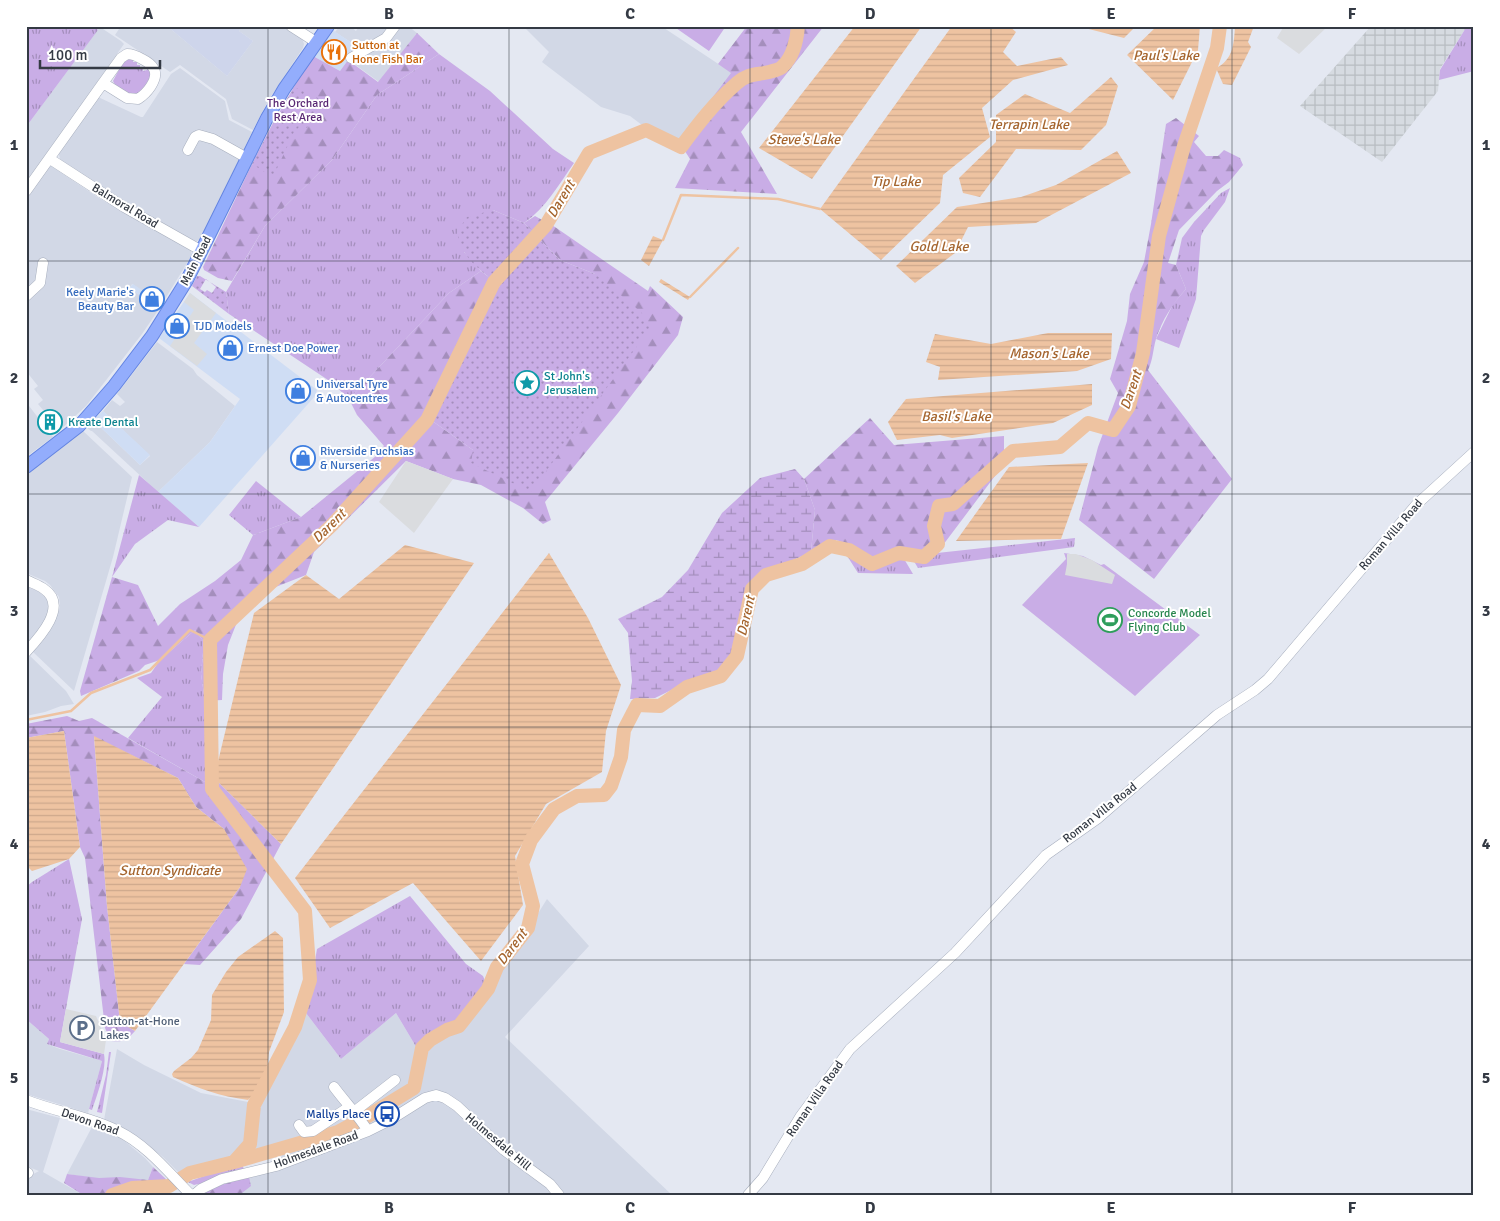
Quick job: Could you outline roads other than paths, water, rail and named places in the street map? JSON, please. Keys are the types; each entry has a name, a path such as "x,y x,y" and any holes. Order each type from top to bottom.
{"main road":[{"name":"Main Road","path":"26,467 80,426 114,386 152,336 179,294 202,251 258,134 284,89 328,26"}],"street":[{"path":"291,26 316,42"},
{"path":"350,58 386,38 395,26"},
{"path":"26,191 50,159 103,83 121,58 127,54 134,55 154,68 154,81 146,94 138,99 127,98 103,83"},
{"path":"188,150 195,137 199,135 212,139 247,158"},
{"name":"Balmoral Road","path":"50,159 124,207 202,251"},
{"path":"26,296 40,283 42,263"},
{"name":"Roman Villa Road","path":"748,1195 763,1178 800,1117 850,1049 955,953 1046,855 1097,819 1217,715 1268,679 1416,504 1474,452"},
{"path":"26,580 46,589 50,594 54,608 50,622 26,652"},
{"path":"299,1125 304,1132 313,1131 354,1112 395,1080"},
{"path":"334,1087 367,1128"},
{"name":"Holmesdale Road","path":"190,1193 222,1179 276,1166 390,1120 425,1098 435,1095"},
{"name":"Holmesdale Hill","path":"435,1095 443,1096 457,1106 504,1150 550,1184 559,1195"},
{"name":"Devon Road","path":"26,1100 40,1106 92,1120 120,1132 155,1158 190,1193"}],"water":[{"name":"Steve's Lake","path":"855,26 922,26 812,179 759,148"},
{"name":"Tip Lake","path":"952,26 1009,26 1016,32 1003,52 1017,66 1061,57 1068,65 1013,80 982,108 990,137 943,175 940,203 881,260 820,209"},
{"path":"1077,26 1136,26 1124,38"},
{"name":"Paul's Lake","path":"1157,26 1200,26 1198,50 1173,100 1127,55"},
{"path":"1235,26 1254,26 1248,42 1251,47 1232,85 1223,84 1216,68 1226,61 1232,51"},
{"name":"Terrapin Lake","path":"1111,77 1118,86 1106,125 1081,150 1016,149 980,197 963,193 959,178 996,142 996,115 1025,94 1070,113"},
{"name":"Gold Lake","path":"1117,151 1131,173 1036,223 968,227 955,253 915,283 896,266 957,207 1021,197 1056,185"},
{"path":"653,236 663,240 649,266 641,260"},
{"path":"661,279 690,297 688,300 659,282"},
{"name":"Mason's Lake","path":"1048,333 1112,333 1111,359 1077,371 938,380 940,367 926,362 935,334 991,344"},
{"name":"Basil's Lake","path":"1092,384 1092,405 1053,423 952,438 940,435 897,440 888,422 906,399"},
{"path":"1088,463 1061,539 956,541 1009,467"},
{"path":"405,545 474,563 281,844 214,778 254,613 306,575 339,599"},
{"path":"549,553 588,618 621,685 606,731 602,772 546,804 515,856 523,905 481,961 413,883 330,928 295,878"},
{"path":"64,731 80,847 69,859 32,871 26,865 26,738"},
{"name":"Sutton Syndicate","path":"94,736 178,778 196,807 224,829 247,869 240,887 135,1031 120,1022 107,906"},
{"path":"275,931 283,938 284,1012 269,1052 267,1071 255,1093 248,1100 210,1092 173,1077 174,1071 198,1050 211,1020 212,995 226,972 238,957"}],"waterway":[{"name":"Darent","path":"234,1162 250,1144 254,1105 295,1027 310,980 305,911 212,789 210,640 332,525 427,420 494,282 546,225 589,153 646,130 681,147 714,106 741,80 782,67 792,53 798,26"},
{"name":"Darent","path":"112,1195 132,1188 169,1186 190,1173 338,1132 414,1088 422,1048 430,1040 447,1030 459,1026 488,989 497,967 528,928 533,906 522,864 531,840 554,809 577,796 604,795 611,786 621,757 624,730 637,705 660,706 687,687 721,676 737,656 752,589 766,575 802,564 830,546 849,550 872,564 899,553 924,557 938,544 934,526 939,506 953,504 1013,451 1060,447 1088,423 1113,430 1129,406 1143,353 1159,236 1184,146 1217,48 1220,26"},
{"path":"663,240 681,195 778,199 820,209"},
{"path":"690,297 738,248"},
{"path":"26,720 71,711 91,693 150,670 190,630 210,640"}],"place":[{"name":"Sutton at Hone Fish Bar","path":"334,52"},
{"name":"Keely Marie's Beauty Bar","path":"152,299"},
{"name":"TJD Models","path":"177,326"},
{"name":"Ernest Doe Power","path":"230,348"},
{"name":"St John's Jerusalem","path":"527,383"},
{"name":"Universal Tyre & Autocentres","path":"298,391"},
{"name":"Kreate Dental","path":"50,422"},
{"name":"Riverside Fuchsias & Nurseries","path":"303,458"},
{"name":"Concorde Model Flying Club","path":"1110,620"},
{"name":"Sutton-at-Hone Lakes","path":"82,1028"},
{"name":"Mallys Place","path":"387,1114"}],"park label":[{"name":"The Orchard Rest Area","path":"298,110"}]}
